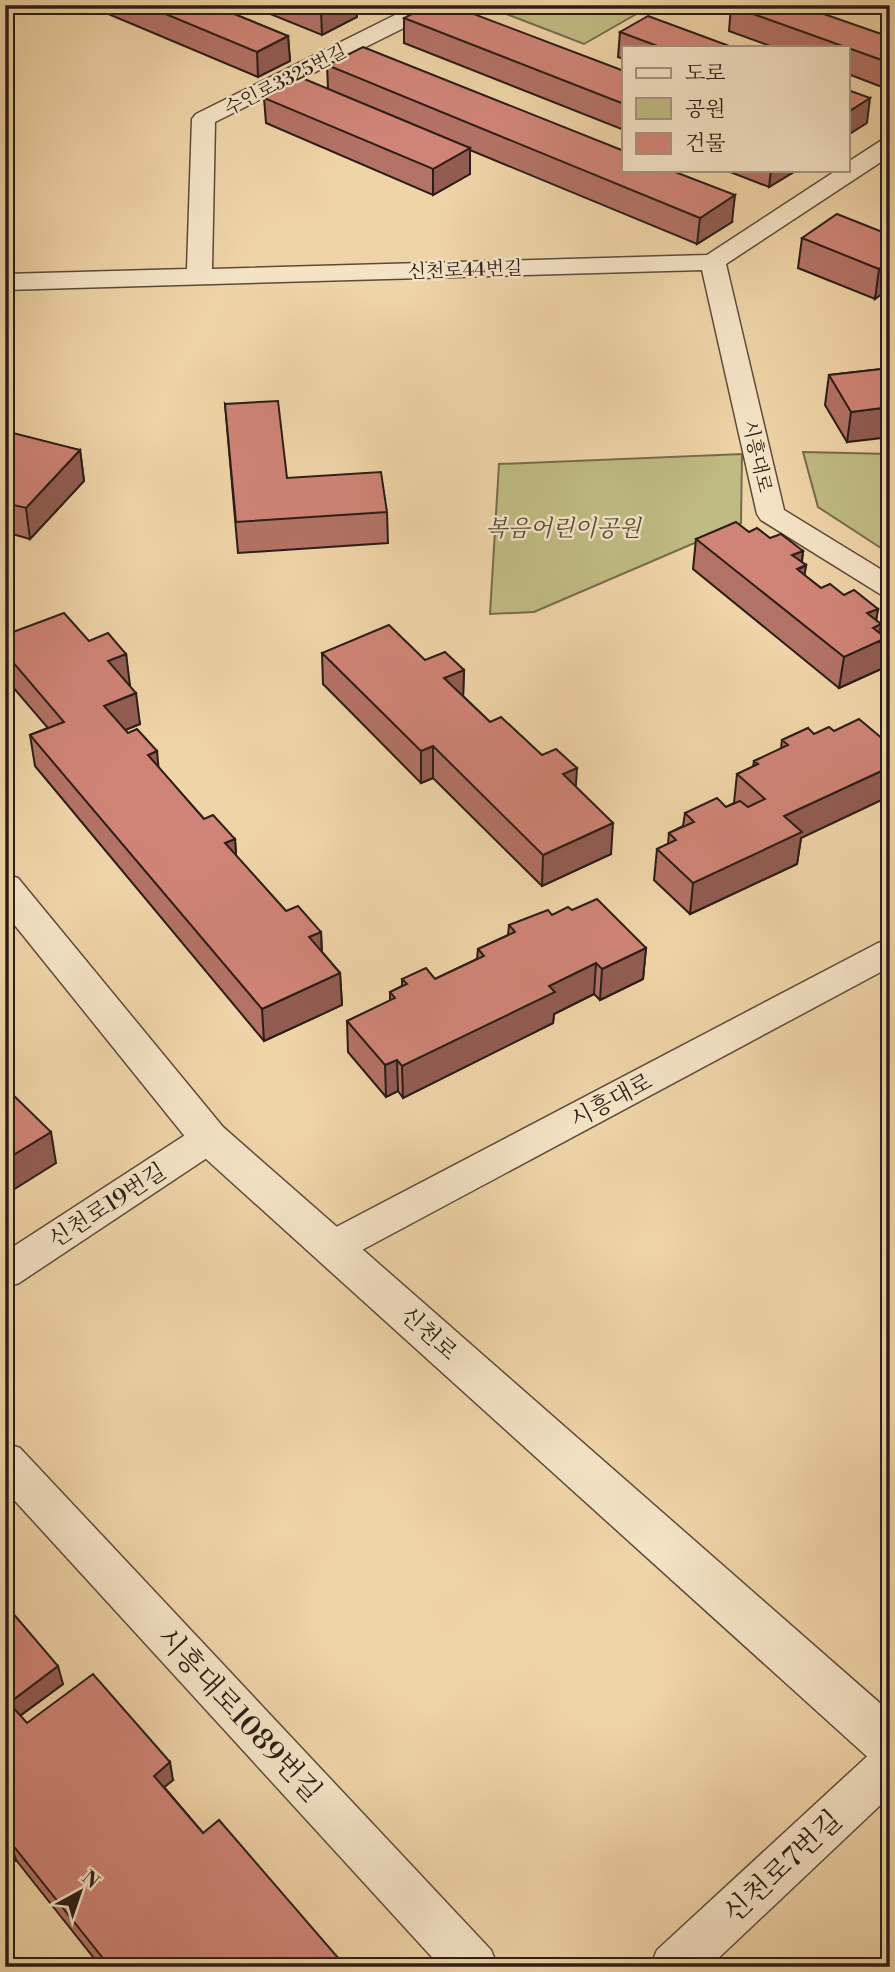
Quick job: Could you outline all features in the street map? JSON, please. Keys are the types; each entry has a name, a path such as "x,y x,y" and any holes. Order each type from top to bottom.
{"street":[{"path":"431,6 456,16"},
{"name":"수인로3325번길","path":"199,277 204,119 431,6"},
{"path":"852,166 890,145"},
{"path":"713,262 843,172"},
{"name":"신천로44번길","path":"5,282 713,262"},
{"name":"시흥대로","path":"713,262 771,514 890,587"},
{"name":"신천로","path":"5,887 208,1138 890,1744"},
{"name":"시흥대로","path":"333,1247 890,952"},
{"name":"신천로19번길","path":"5,1272 208,1138"},
{"name":"시흥대로1089번길","path":"5,1461 474,1967"},
{"name":"신천로7번길","path":"674,1967 890,1765"}],"green space":[{"path":"483,5 652,5 584,44"},
{"path":"803,452 890,454 890,554 818,507"},
{"name":"복음어린이공원","path":"742,454 741,523 534,612 490,614 499,464"}],"building":[{"path":"144,5 212,5 288,36 257,52"},
{"path":"309,5 331,5 321,10"},
{"path":"429,5 450,5 622,70 622,103 404,18"},
{"path":"798,5 890,37 890,63 850,49 850,46 843,46 731,6"},
{"path":"648,16 729,46 657,46 620,32"},
{"path":"363,47 622,150 622,172 675,172 735,195 700,218 327,65"},
{"path":"302,78 470,148 433,169 264,98"},
{"path":"850,91 870,98 850,111"},
{"path":"837,214 890,235 890,261 879,269 802,238"},
{"path":"890,368 890,407 851,412 829,375"},
{"path":"278,401 287,478 381,472 387,512 236,522 225,404"},
{"path":"9,432 80,450 26,508 5,503 5,436"},
{"path":"736,522 749,532 757,528 770,538 781,534 803,551 792,555 806,565 797,569 821,588 830,584 844,595 854,590 878,609 867,613 881,624 873,628 886,638 844,657 696,539"},
{"path":"64,613 89,641 108,633 126,654 108,661 136,693 104,706 128,733 137,729 157,751 148,755 204,819 213,815 235,839 225,843 286,911 298,906 321,932 309,937 340,973 262,1009 30,735 64,722 5,653 5,635"},
{"path":"389,625 425,660 445,652 464,670 444,678 490,722 501,717 542,755 556,749 577,768 563,774 613,823 543,855 433,746 421,751 322,653"},
{"path":"859,719 890,745 890,767 784,816 802,832 693,883 657,849 676,840 669,833 694,822 685,813 717,798 726,807 740,801 748,807 765,799 737,774 758,764 754,761 788,745 782,740 808,728 814,734 829,727 834,731"},
{"path":"597,899 646,948 602,969 596,963 549,986 555,992 402,1066 397,1060 385,1065 347,1021 395,998 390,992 407,984 402,979 426,968 435,979 484,956 478,949 515,932 509,925 548,910 552,915 568,907 572,910"},
{"path":"5,1087 51,1132 5,1160"},
{"path":"5,1604 58,1666 9,1703 27,1723 93,1674 170,1762 154,1776 203,1833 219,1820 346,1967 110,1967 11,1843 5,1848"}]}
